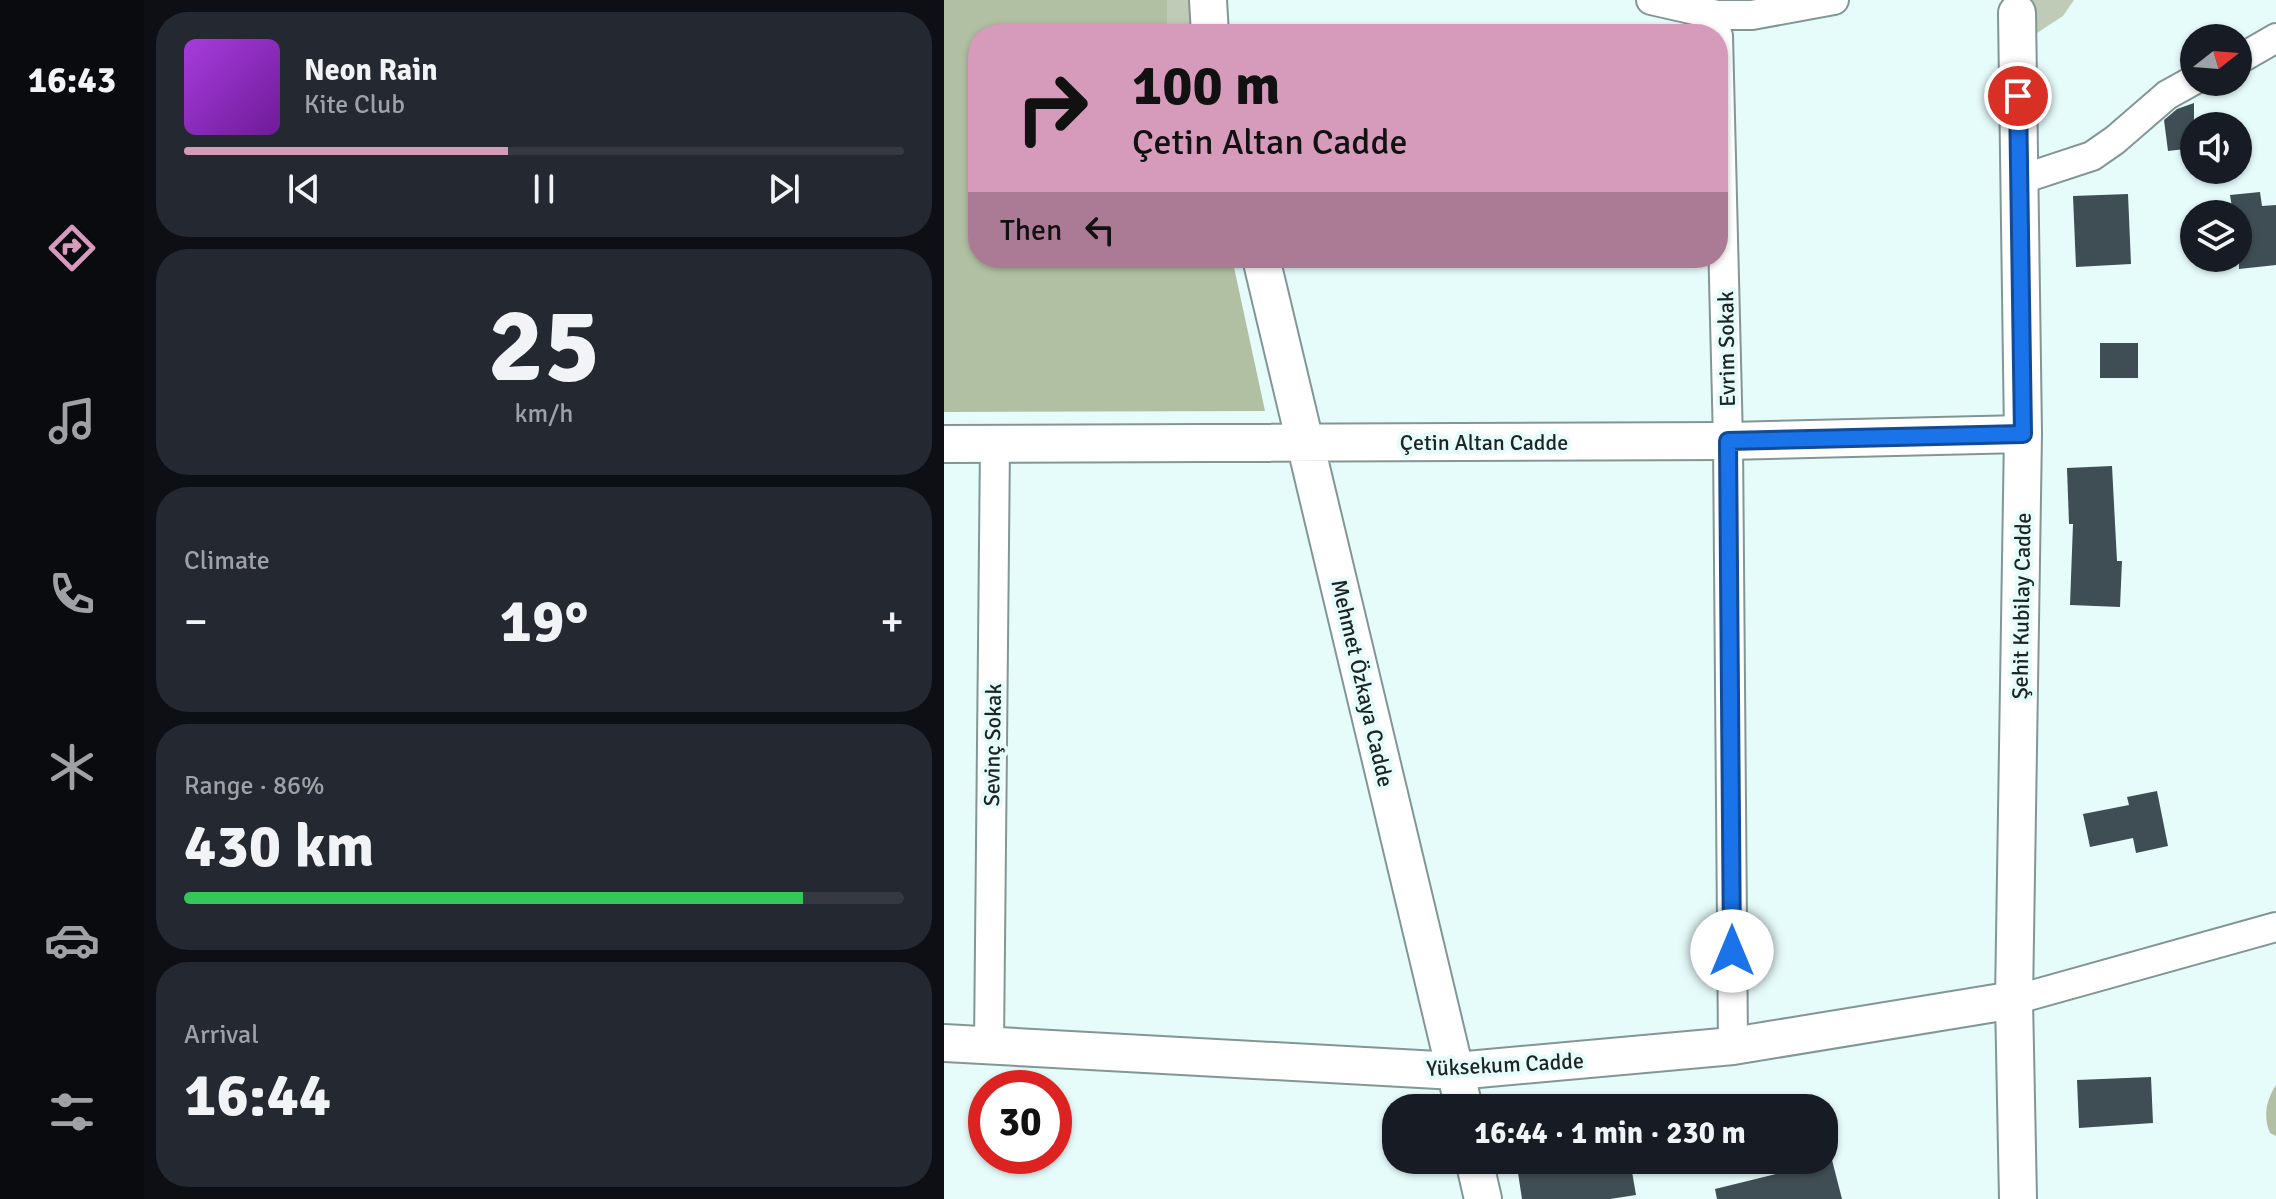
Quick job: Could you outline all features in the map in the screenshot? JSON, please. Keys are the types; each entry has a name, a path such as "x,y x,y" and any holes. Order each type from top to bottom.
{"street":[{"path":"1208,0 1209,24"},
{"path":"1651,0 1708,24"},
{"path":"1728,24 1752,15 1834,0"},
{"name":"Şehit Kubilay Cadde","path":"2012,6 2019,180 2023,434 2014,1000 2018,1199"},
{"path":"2252,52 2276,38"},
{"path":"2019,180 2092,156 2180,88"},
{"name":"Mehmet Özkaya Cadde","path":"1263,268 1461,1094"},
{"name":"Evrim Sokak","path":"1723,268 1728,441 1733,1046"},
{"name":"Çetin Altan Cadde","path":"944,444 1728,441 2023,434"},
{"name":"Sevinç Sokak","path":"989,1045 995,444"},
{"path":"2014,1000 2276,927"},
{"name":"Yüksekum Cadde","path":"944,1043 1456,1071 1733,1046 2014,1000"},
{"path":"1477,1174 1483,1199"}],"green space":[{"path":"944,0 1167,0 1167,24 968,24 968,268 1234,268 1265,411 944,412"},
{"path":"1167,0 1190,0 1191,24 1167,24"},
{"path":"2026,0 2074,0 2063,16 2034,35"},
{"path":"2276,1085 2276,1136 2270,1133 2266,1115"}],"building":[{"path":"2194,103 2194,112 2180,112 2180,150 2168,151 2164,120 2177,109"},
{"path":"2260,192 2262,206 2276,205 2276,265 2252,268 2252,200 2231,200 2230,195"},
{"path":"2128,194 2131,264 2076,267 2073,196"},
{"path":"2100,343 2138,343 2138,378 2100,378"},
{"path":"2112,466 2117,561 2122,561 2120,607 2070,605 2073,524 2069,524 2067,468"},
{"path":"2157,791 2168,846 2136,853 2133,838 2090,847 2083,814 2129,805 2127,797"},
{"path":"2151,1077 2153,1123 2079,1128 2077,1080"},
{"path":"1518,1174 1632,1174 1636,1195 1610,1199 1522,1199"},
{"path":"1776,1174 1836,1174 1842,1199 1717,1199 1715,1189"}],"route":[{"path":"1732,951 1728,441 2023,434 2018,96"}]}
